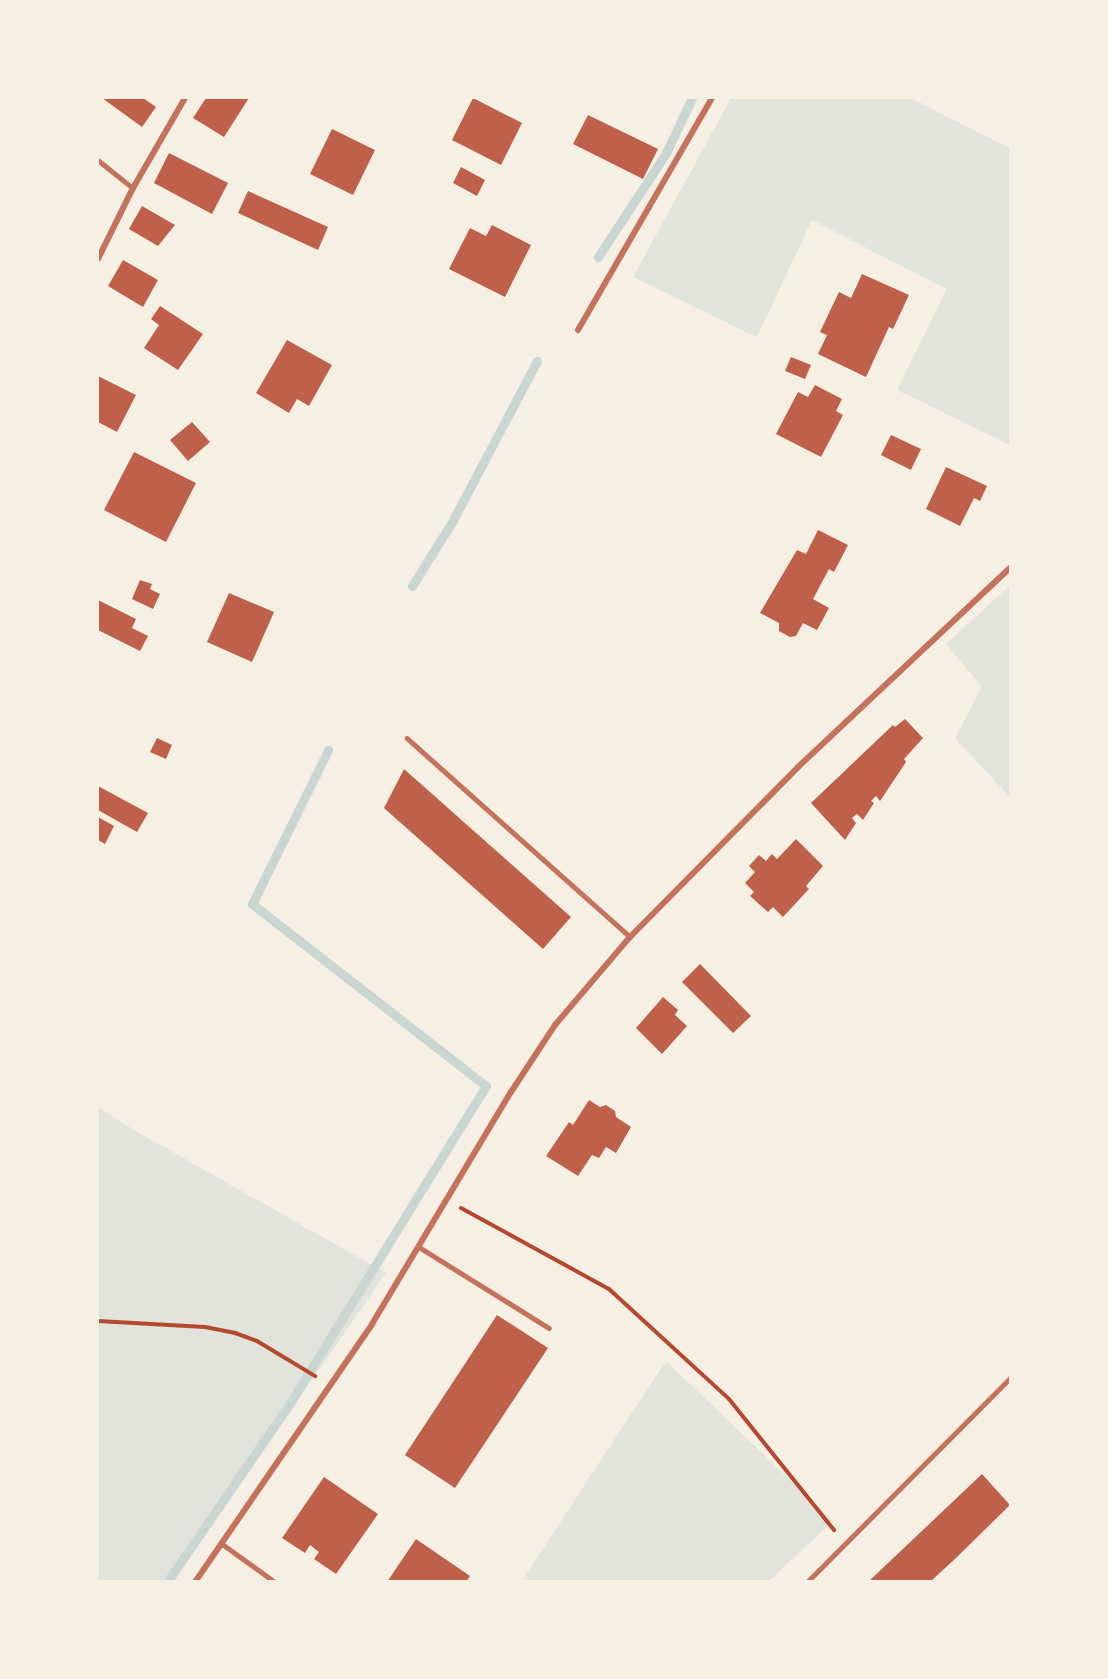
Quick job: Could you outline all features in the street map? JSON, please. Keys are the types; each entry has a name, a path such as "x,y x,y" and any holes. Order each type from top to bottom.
{"street":[{"path":"98,259 133,188 185,98"},
{"path":"578,330 712,98"},
{"path":"195,1581 372,1324 511,1092 555,1024 630,937 798,767 1011,568"}],"lane":[{"path":"98,160 133,188"},
{"path":"406,738 630,937"},
{"path":"419,1247 549,1328"},
{"path":"807,1581 1011,1378"},
{"path":"221,1544 275,1581"}],"path":[{"path":"447,1201 609,1289 729,1400 845,1544"},
{"path":"98,1321 205,1327 257,1341 321,1380"}],"shaded area":[{"path":"731,98 911,98 1010,148 1010,445 897,390 947,289 812,220 757,337 633,277"},
{"path":"1010,585 1010,797 955,738 982,687 946,644"},
{"path":"98,1107 129,1127 386,1273 173,1581 98,1581"},
{"path":"666,1361 833,1521 769,1581 521,1582"}],"building":[{"path":"102,98 143,98 156,107 142,127"},
{"path":"206,98 249,98 224,137 193,118"},
{"path":"473,98 522,123 501,165 452,140"},
{"path":"588,115 658,149 643,179 573,144"},
{"path":"332,129 375,150 353,195 310,174"},
{"path":"169,153 228,183 212,214 154,183"},
{"path":"461,167 485,180 477,196 453,183"},
{"path":"248,191 328,227 318,250 238,213"},
{"path":"142,206 175,225 158,246 129,229"},
{"path":"492,225 531,245 505,297 449,269 470,228 486,236"},
{"path":"123,260 158,280 143,307 108,286"},
{"path":"862,274 909,295 893,329 889,327 866,377 818,354 827,335 820,332 839,292 851,298"},
{"path":"160,306 203,334 178,370 144,348 159,325 151,319"},
{"path":"287,340 332,365 309,406 297,399 289,413 256,393"},
{"path":"791,357 811,365 805,379 785,371"},
{"path":"98,376 136,395 117,432 98,422"},
{"path":"815,385 842,399 836,411 843,415 821,457 776,434 798,392 808,397"},
{"path":"192,422 210,442 188,461 170,440"},
{"path":"891,435 921,449 911,470 881,455"},
{"path":"134,452 196,483 166,542 104,510"},
{"path":"946,467 987,486 980,501 974,498 960,526 926,509"},
{"path":"818,530 848,545 834,572 829,569 813,599 829,608 817,630 803,623 796,636 790,637 779,631 779,623 760,613 797,550 806,554"},
{"path":"140,580 152,584 150,589 160,594 153,609 132,599"},
{"path":"229,593 274,612 252,662 207,642"},
{"path":"98,600 136,619 132,628 148,636 140,651 98,630"},
{"path":"905,719 923,738 904,759 906,762 880,801 876,796 871,801 874,803 863,820 857,814 852,818 856,823 845,840 811,803 893,725 895,727"},
{"path":"157,738 172,745 166,759 150,752"},
{"path":"404,769 571,917 543,949 384,808"},
{"path":"98,786 148,813 137,832 98,810"},
{"path":"98,817 114,826 105,844 98,840"},
{"path":"796,839 823,866 806,886 809,889 783,917 773,907 768,912 750,896 754,892 745,883 755,872 749,866 759,855 766,861 772,854 777,859"},
{"path":"700,964 751,1016 733,1033 682,982"},
{"path":"663,997 678,1010 675,1015 687,1026 662,1054 636,1028"},
{"path":"589,1100 600,1107 606,1105 615,1111 616,1117 631,1127 616,1153 606,1147 599,1158 592,1155 578,1176 546,1156 569,1122 573,1125"},
{"path":"497,1315 548,1348 455,1488 405,1455"},
{"path":"982,1474 1010,1505 957,1557 930,1582 868,1582"},
{"path":"324,1477 378,1514 336,1574 314,1559 319,1552 310,1545 305,1553 282,1538"},
{"path":"416,1539 470,1576 466,1582 387,1582"}],"waterway":[{"path":"598,257 666,153 692,98"},
{"path":"412,586 452,522 537,361"},
{"path":"167,1582 290,1403 486,1086 252,904 328,750"}]}
